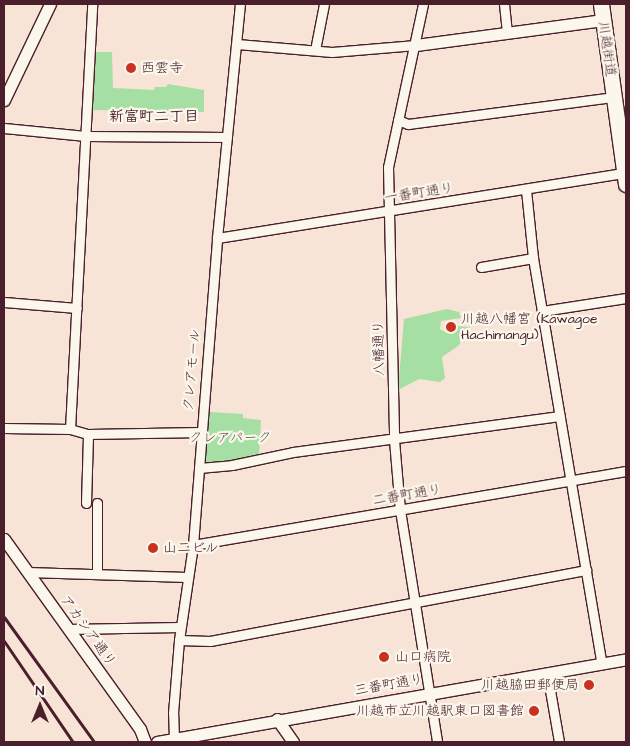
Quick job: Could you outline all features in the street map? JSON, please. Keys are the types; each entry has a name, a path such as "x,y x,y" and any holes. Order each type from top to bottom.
{"main road":[{"name":"川越街道","path":"601,4 624,152 626,179"}],"street":[{"path":"4,100 50,4"},
{"path":"70,429 92,4"},
{"name":"クレアモール","path":"174,738 173,713 180,626 193,544 217,238 240,4"},
{"path":"315,50 324,4"},
{"name":"八幡通り","path":"423,4 416,45 388,166 394,440 400,510 437,742"},
{"path":"504,4 507,32"},
{"path":"237,44 332,52 416,45 603,20"},
{"path":"398,120 408,124 614,97"},
{"path":"4,128 86,136 227,137"},
{"name":"一番町通り","path":"217,238 526,190 626,179"},
{"path":"526,190 533,258 602,664"},
{"path":"481,266 533,258"},
{"path":"542,311 626,298"},
{"path":"4,302 77,308"},
{"path":"199,468 232,465 298,451 394,440 560,416"},
{"path":"4,428 70,429 88,434 201,432"},
{"path":"86,503 88,434"},
{"name":"二番町通り","path":"193,544 626,470"},
{"path":"97,503 97,573"},
{"name":"アカシア通り","path":"4,538 140,729 145,742"},
{"path":"179,640 210,641 586,570"},
{"path":"27,572 187,577"},
{"path":"68,629 180,626"},
{"name":"三番町通り","path":"157,742 277,719 626,659"},
{"path":"546,673 559,742"},
{"path":"277,719 293,742"}],"green space":[{"path":"92,52 112,52 113,88 154,90 155,87 166,87 168,84 204,90 204,112 90,110"},
{"path":"447,309 459,312 461,318 441,321 440,329 447,333 456,331 457,326 470,327 469,333 458,346 442,357 445,378 440,382 419,379 398,390 404,319"},
{"name":"クレアパーク","path":"210,412 243,414 243,418 261,420 259,456 204,464"}],"railway":[{"path":"4,617 94,742"},
{"path":"4,641 73,742"}],"place":[{"name":"西雲寺","path":"131,68"},
{"name":"川越八幡宮 (Kawagoe Hachimangu)","path":"451,327"},
{"name":"山二ビル","path":"153,548"},
{"name":"山口病院","path":"384,657"},
{"name":"川越脇田郵便局","path":"589,685"},
{"name":"川越市立川越駅東口図書館","path":"534,711"}],"district":[{"name":"新富町二丁目","path":"154,117"}]}
